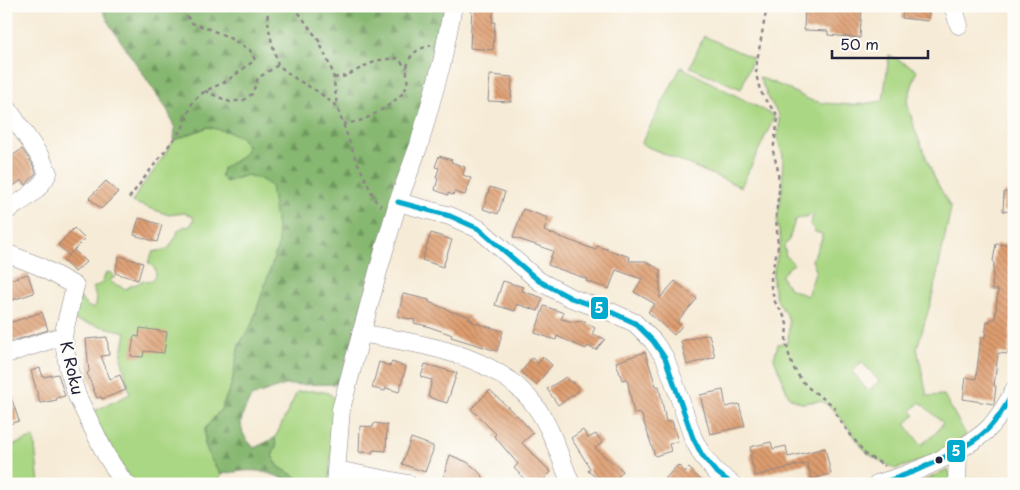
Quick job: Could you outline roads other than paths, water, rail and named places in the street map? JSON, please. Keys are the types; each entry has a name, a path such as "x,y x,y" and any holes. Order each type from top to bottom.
{"street":[{"path":"408,484 336,477 341,409 392,207 419,145 442,62 453,6"},
{"path":"952,6 959,25"},
{"path":"6,106 41,158 48,173 44,183 34,193 6,211"},
{"path":"392,207 450,216 478,229 540,281 571,298 611,312 635,323 653,341 665,358 693,438 702,456 714,471 732,484"},
{"name":"K Roku","path":"6,253 39,266 75,286 63,336 68,367 77,396 106,455 122,480 127,484"},
{"path":"361,333 408,342 464,357 491,368 518,387 537,407 548,427 571,484"},
{"path":"6,354 63,336"},
{"path":"878,484 897,479 935,464 972,442 990,427 1007,405 1014,390"},
{"path":"957,484 958,451"}]}
